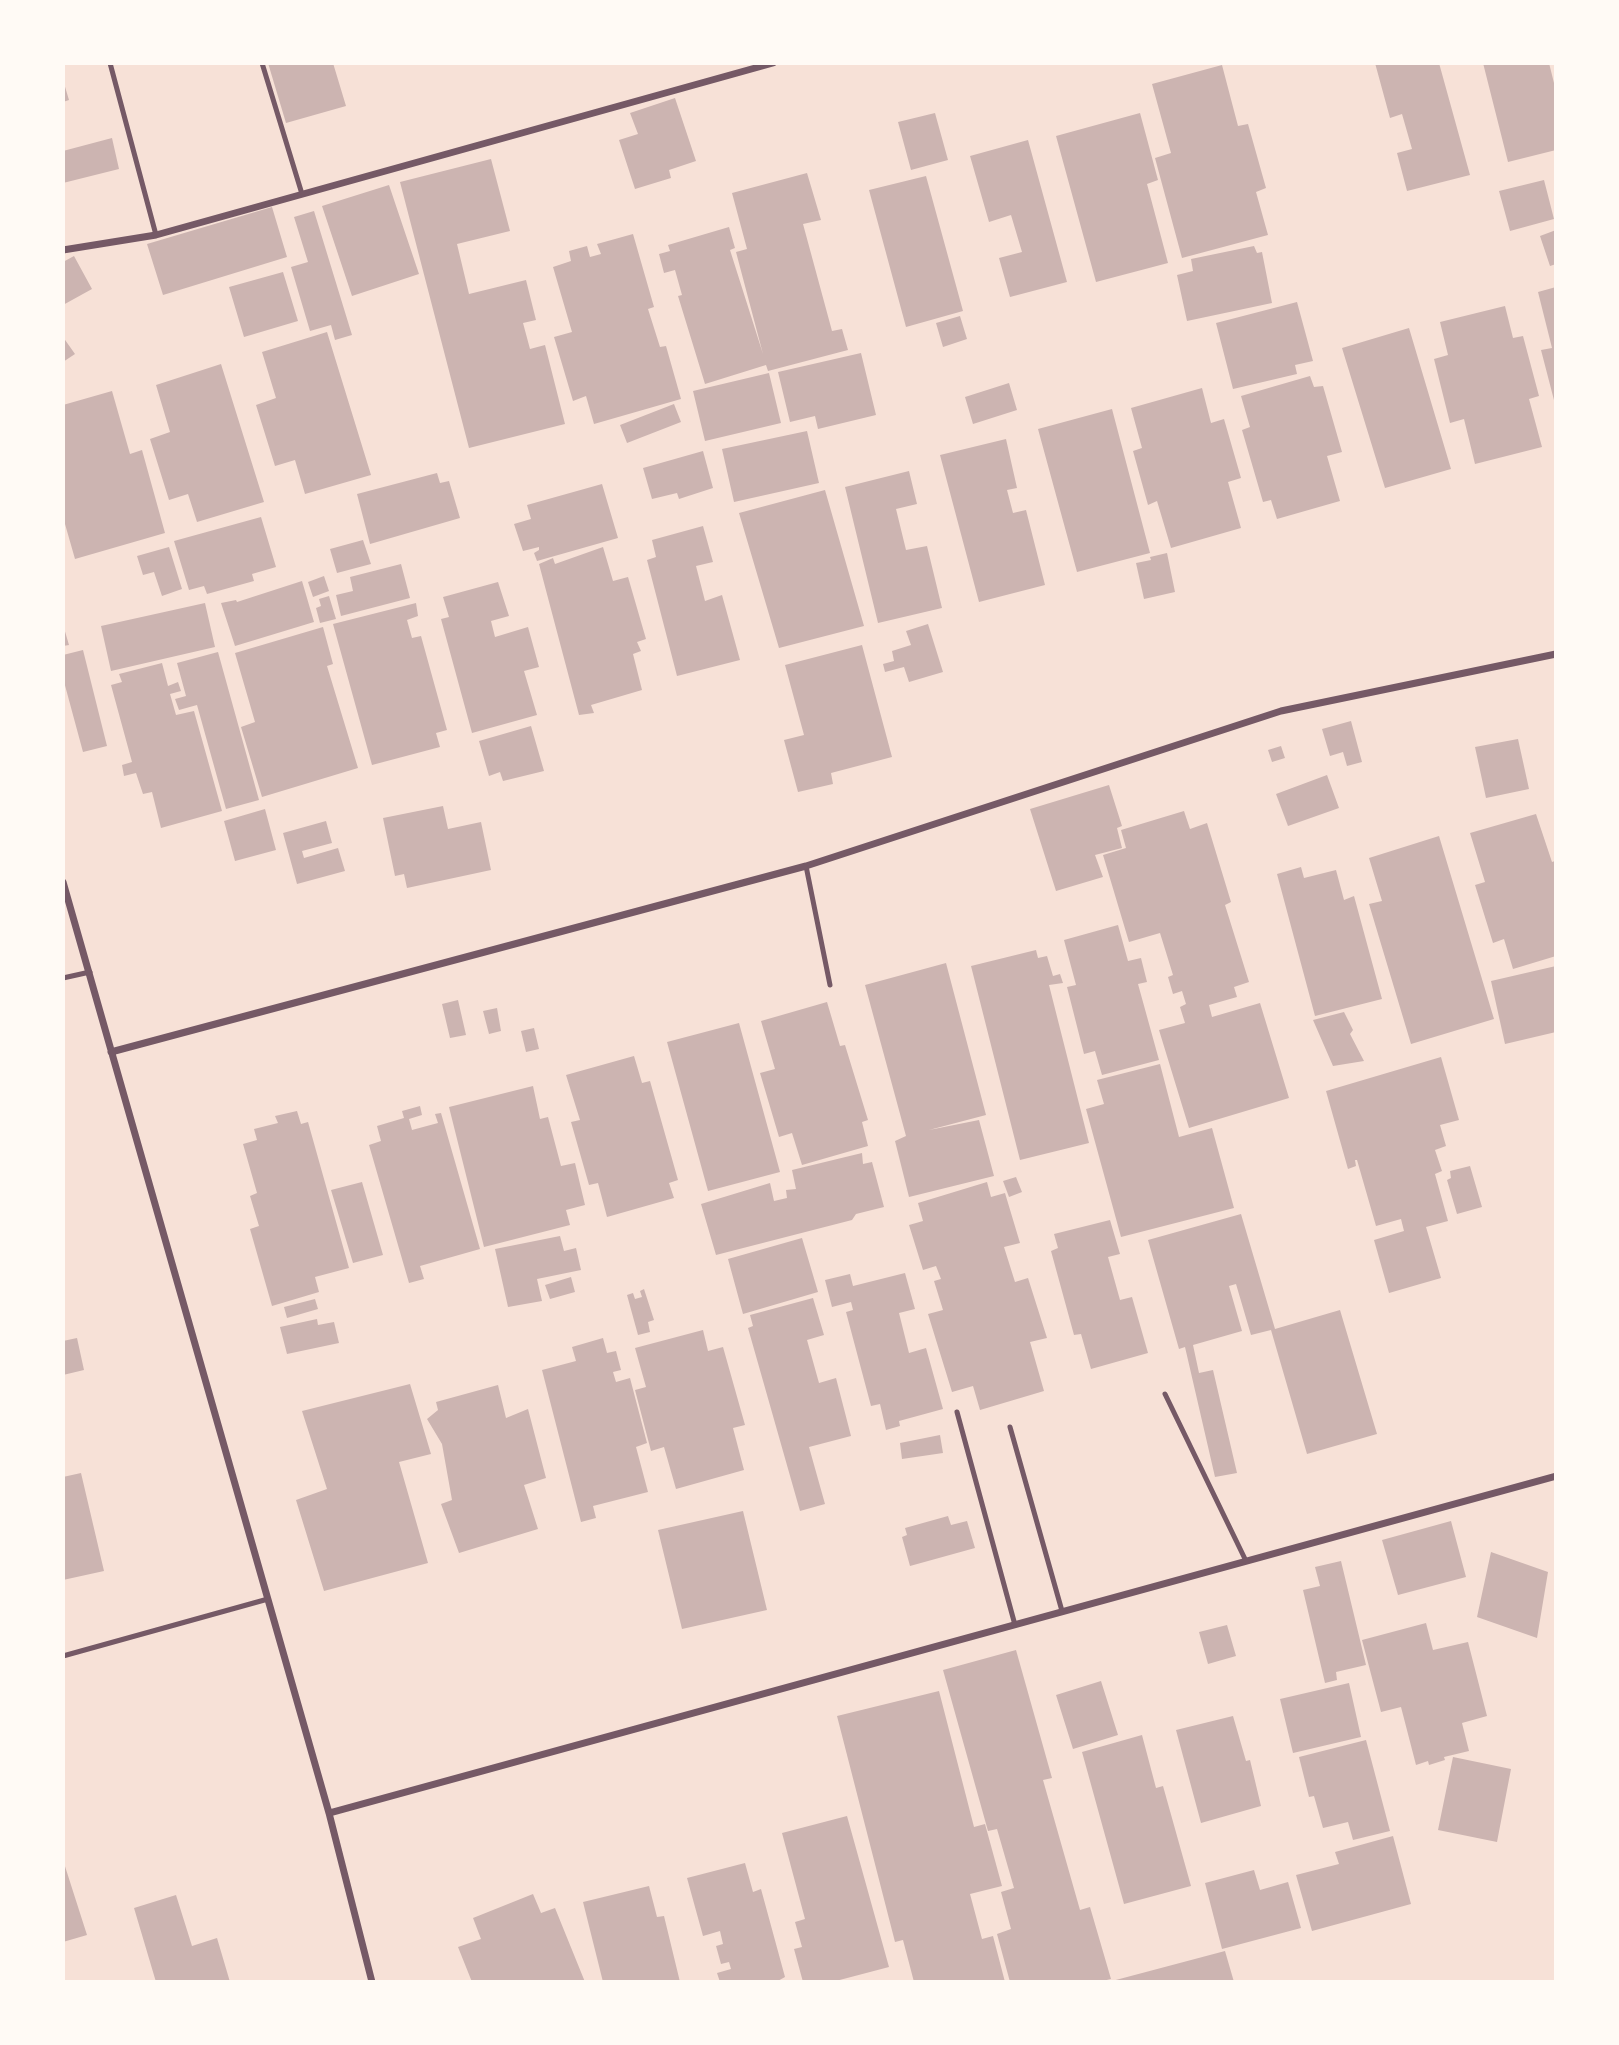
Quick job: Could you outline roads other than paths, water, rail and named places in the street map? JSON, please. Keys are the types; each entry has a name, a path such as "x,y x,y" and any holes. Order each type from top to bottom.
{"street":[{"path":"63,250 156,235 773,63"},
{"path":"111,1052 806,866 1281,711 1556,653"},
{"path":"63,882 329,1813 372,1982"},
{"path":"329,1813 1556,1476"}],"lane":[{"path":"110,63 156,235"},
{"path":"262,63 302,194"},
{"path":"806,866 830,985"},
{"path":"63,978 90,972"},
{"path":"1165,1394 1246,1561"},
{"path":"957,1412 1015,1625"},
{"path":"1010,1427 1062,1611"},
{"path":"63,1656 268,1598"}]}
